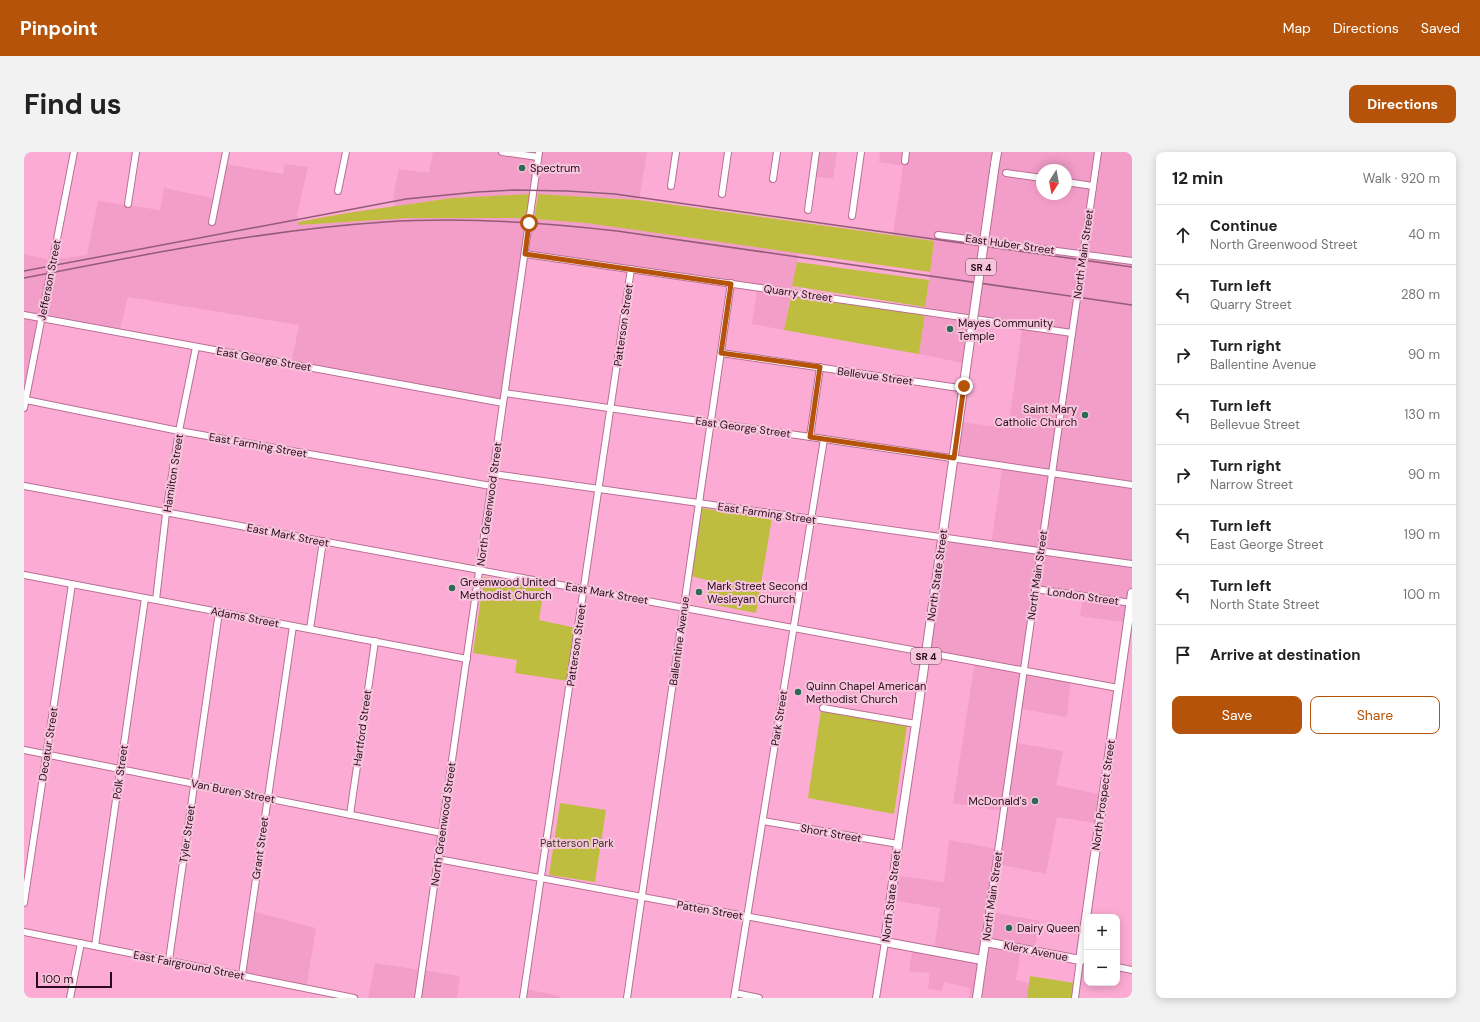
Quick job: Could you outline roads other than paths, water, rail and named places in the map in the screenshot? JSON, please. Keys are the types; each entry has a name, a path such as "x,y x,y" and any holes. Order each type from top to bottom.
{"main road":[{"name":"North State Street","path":"885,942 997,152"},
{"name":"North Prospect Street","path":"1085,950 1118,688 1129,638 1132,593"},
{"name":"Patten Street","path":"885,942 982,960"},
{"name":"North Main Street","path":"977,998 985,942"},
{"name":"Klerx Avenue","path":"985,942 1084,960"}],"street":[{"name":"Jefferson Street","path":"24,408 74,152"},
{"path":"128,204 136,152"},
{"path":"212,222 226,152"},
{"path":"338,191 346,152"},
{"path":"502,152 539,155"},
{"path":"671,186 676,152"},
{"path":"722,194 728,152"},
{"path":"773,179 777,152"},
{"path":"808,210 816,152"},
{"path":"852,216 861,152"},
{"path":"905,161 906,152"},
{"name":"North Main Street","path":"985,942 1082,254 1098,152"},
{"name":"North Greenwood Street","path":"418,998 539,155"},
{"path":"1006,173 1036,177"},
{"path":"1072,183 1093,186"},
{"name":"East Huber Street","path":"938,235 1132,261"},
{"name":"Quarry Street","path":"525,254 1072,333"},
{"name":"Patterson Street","path":"523,998 631,269"},
{"name":"Ballentine Avenue","path":"627,998 731,284"},
{"name":"East George Street","path":"24,315 503,403"},
{"name":"Hamilton Street","path":"156,600 166,513 179,431 196,347"},
{"name":"Bellevue Street","path":"721,353 959,388"},
{"path":"810,437 820,367"},
{"name":"East George Street","path":"505,393 824,438 1132,485"},
{"name":"East Farming Street","path":"26,400 179,431 491,486"},
{"name":"Park Street","path":"734,996 824,438"},
{"name":"East Farming Street","path":"493,474 1132,564"},
{"name":"East Mark Street","path":"24,486 1118,688"},
{"path":"310,629 323,541"},
{"name":"Adams Street","path":"24,575 467,658"},
{"name":"Decatur Street","path":"24,903 72,584"},
{"name":"London Street","path":"1035,589 1131,603"},
{"name":"Polk Street","path":"95,946 145,598"},
{"name":"Tyler Street","path":"169,960 219,612"},
{"name":"Grant Street","path":"242,975 292,626"},
{"name":"Hartford Street","path":"350,815 375,641"},
{"path":"823,708 916,724"},
{"name":"Van Buren Street","path":"24,750 442,833"},
{"name":"Short Street","path":"763,821 898,844"},
{"name":"Patten Street","path":"438,860 885,942"},
{"name":"East Fairground Street","path":"24,932 354,998"},
{"name":"North State Street","path":"876,998 885,942"},
{"path":"70,998 81,943"},
{"name":"North Prospect Street","path":"1075,998 1084,960"},
{"path":"1120,968 1132,970"},
{"path":"734,996 759,998"}],"railway":[{"path":"24,271 406,199 515,190 615,194 1132,267"},
{"path":"24,278 203,244 294,231 385,222 472,220 559,225 617,231 1132,305"}],"place":[{"name":"Spectrum","path":"522,168"},
{"name":"Mayes Community Temple","path":"950,329"},
{"name":"Saint Mary Catholic Church","path":"1085,415"},
{"name":"Greenwood United Methodist Church","path":"452,588"},
{"name":"Mark Street Second Wesleyan Church","path":"699,592"},
{"name":"Quinn Chapel American Methodist Church","path":"798,692"},
{"name":"McDonald's","path":"1035,801"},
{"name":"Dairy Queen","path":"1009,928"}],"park label":[{"name":"Patterson Park","path":"577,843"}]}
